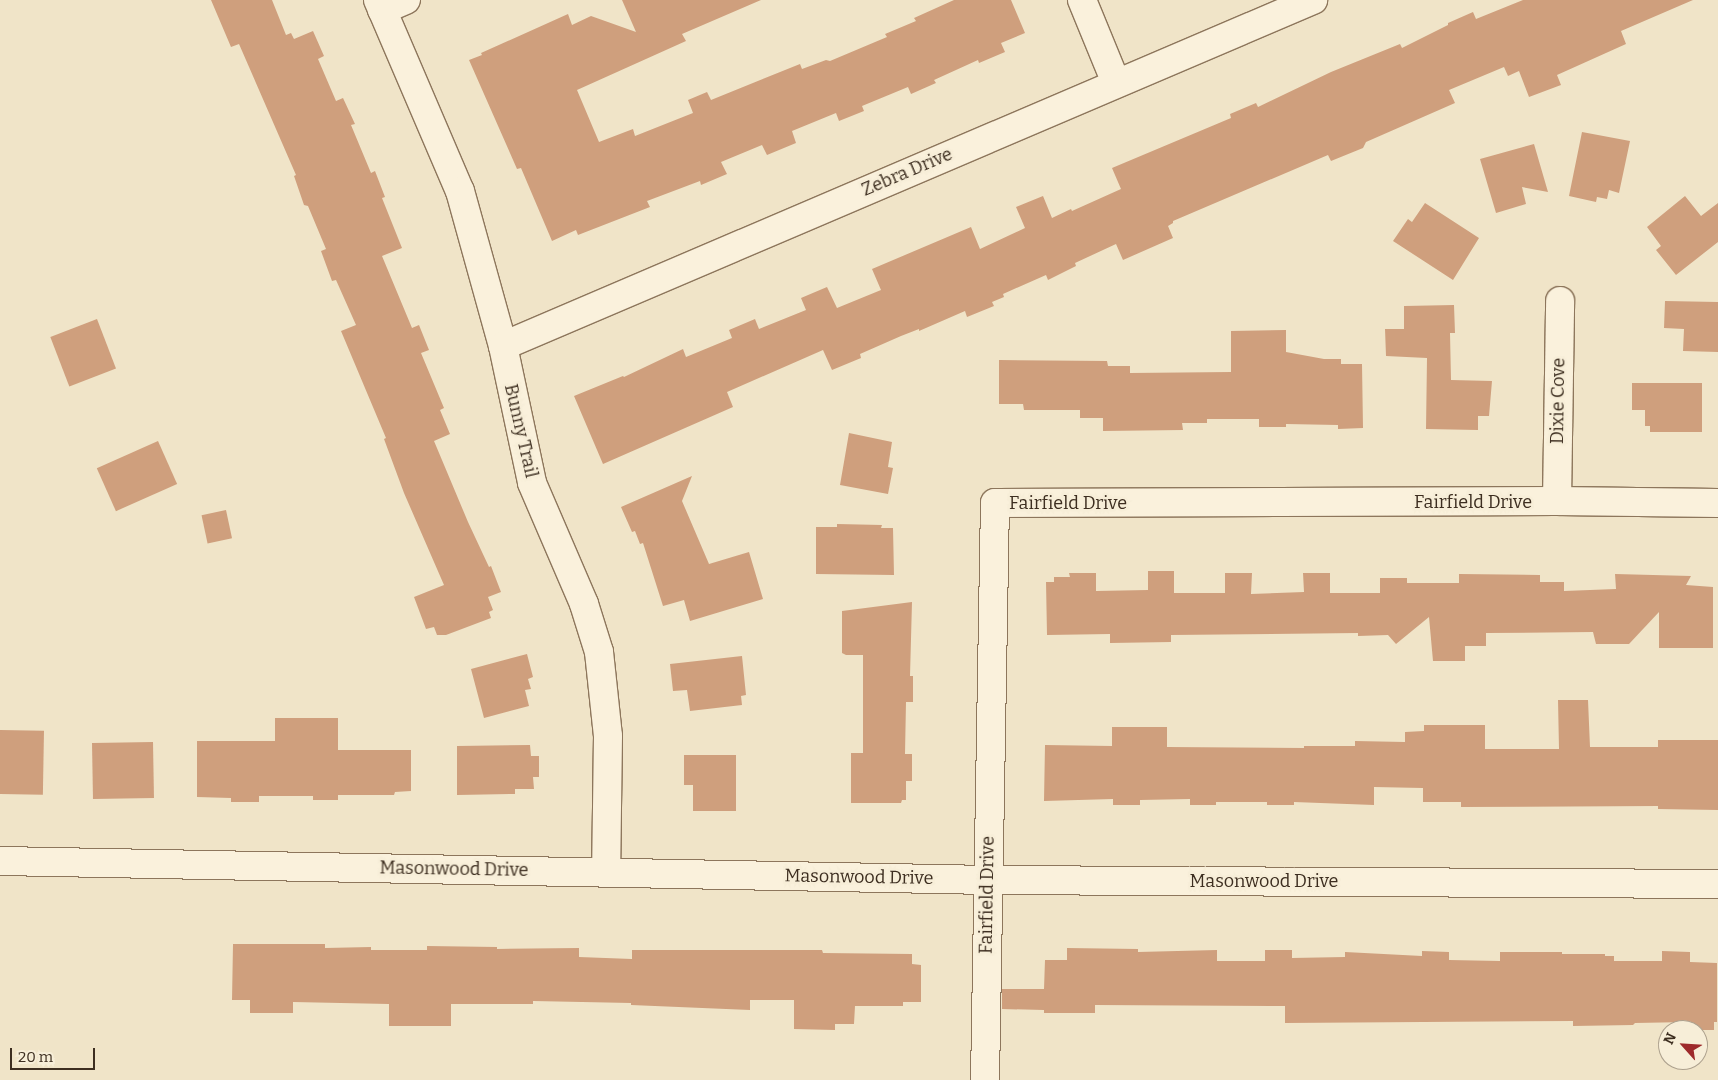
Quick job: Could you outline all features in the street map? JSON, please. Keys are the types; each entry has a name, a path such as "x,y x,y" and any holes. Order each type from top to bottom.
{"street":[{"path":"1082,0 1116,83"},
{"name":"Zebra Drive","path":"503,346 1312,0"},
{"name":"Bunny Trail","path":"389,3 460,191 503,346 532,483 584,604 600,652 608,736 606,872"},
{"name":"Dixie Cove","path":"1557,501 1560,301"},
{"name":"Fairfield Drive","path":"985,1080 994,503 1557,501 1718,504"},
{"name":"Masonwood Drive","path":"0,860 987,880 1718,884"}],"building":[{"path":"211,0 272,0 286,35 291,33 294,39 313,31 324,56 318,59 336,101 343,98 355,124 351,125 371,173 375,171 385,197 382,198 402,248 382,256 412,328 419,325 429,350 421,353 444,408 440,410 450,434 434,441 468,522 489,567 491,566 501,592 488,597 493,610 489,612 491,618 446,635 437,635 434,627 426,629 414,597 444,585 404,493 384,439 386,438 341,331 356,325 336,280 332,281 321,251 326,249 308,206 304,205 294,176 296,175 239,44 231,47"},
{"path":"622,0 761,0 682,34 686,41 577,90 599,142 633,129 635,136 693,113 688,100 707,92 711,100 800,64 802,69 826,60 830,61 887,37 885,34 916,21 914,18 954,0 1011,0 1025,33 1001,43 1005,52 979,63 978,60 934,80 936,83 911,94 908,87 862,106 864,111 839,121 836,113 792,131 796,143 767,155 762,145 721,162 727,174 701,185 700,181 647,201 650,207 578,235 576,230 552,241 521,168 517,169 469,60 568,14 572,25 591,16 636,32"},
{"path":"1523,0 1693,0 1621,31 1626,44 1557,75 1561,85 1529,97 1519,71 1508,76 1504,67 1449,90 1455,103 1366,142 1363,148 1331,161 1328,155 1173,221 1168,226 1173,238 1123,260 1116,244 1075,263 1076,266 1048,280 1046,275 1003,294 1004,297 992,302 994,306 967,317 965,311 919,331 919,329 901,336 860,354 861,358 832,370 823,350 727,392 733,407 603,464 574,396 624,377 683,349 686,357 732,338 729,330 755,319 759,329 806,310 801,298 827,287 837,308 881,290 872,269 971,227 980,249 1025,228 1016,207 1043,196 1052,218 1071,209 1072,211 1121,189 1112,168 1231,118 1230,114 1256,103 1258,107 1331,72 1400,44 1402,48 1473,12 1476,19"},
{"path":"1582,132 1630,141 1619,193 1609,190 1607,199 1597,197 1596,202 1569,196"},
{"path":"1534,144 1548,192 1522,187 1526,204 1496,213 1480,159"},
{"path":"1685,196 1701,216 1718,203 1718,242 1676,275 1656,250 1661,246 1647,227"},
{"path":"1425,203 1479,238 1453,280 1393,241 1408,219 1412,222"},
{"path":"1665,301 1718,302 1718,352 1683,351 1684,329 1664,328"},
{"path":"1454,305 1455,333 1450,333 1451,380 1492,381 1489,416 1478,416 1478,430 1426,429 1427,358 1386,356 1385,329 1404,329 1404,306"},
{"path":"97,319 116,368 69,386 50,337"},
{"path":"1286,330 1286,352 1324,359 1341,359 1341,364 1362,364 1363,428 1338,429 1338,425 1286,424 1286,427 1259,427 1259,419 1207,419 1207,423 1182,423 1183,430 1103,431 1103,418 1080,418 1080,410 1024,410 1023,404 999,404 999,360 1107,361 1108,366 1130,366 1130,373 1231,372 1231,331"},
{"path":"1632,383 1702,383 1702,432 1650,432 1650,426 1645,426 1645,410 1632,410"},
{"path":"849,433 892,442 888,467 893,468 888,494 840,485"},
{"path":"158,441 177,484 116,511 97,468"},
{"path":"692,476 682,501 709,564 749,552 763,599 690,621 684,600 663,606 643,543 640,544 635,531 632,532 621,507"},
{"path":"226,510 232,538 208,544 202,515"},
{"path":"837,524 882,525 881,528 893,528 894,575 816,574 816,527 837,527"},
{"path":"1148,571 1174,571 1174,593 1225,593 1225,573 1252,573 1251,594 1304,592 1303,573 1330,573 1330,593 1380,593 1380,578 1407,578 1407,583 1459,583 1459,574 1540,575 1540,582 1564,582 1564,591 1616,589 1615,574 1691,576 1686,585 1713,587 1713,648 1659,648 1659,612 1629,644 1596,644 1593,632 1486,633 1486,646 1465,646 1465,661 1433,661 1429,617 1396,644 1388,635 1358,636 1358,633 1171,635 1171,642 1110,643 1110,634 1047,635 1046,582 1054,582 1054,577 1070,577 1069,573 1096,573 1096,591 1148,590"},
{"path":"912,602 910,676 913,676 913,702 906,702 905,754 912,754 912,781 906,781 906,800 902,800 901,803 851,803 851,753 863,753 863,655 846,655 842,653 842,611"},
{"path":"527,654 533,677 528,679 531,689 525,690 529,706 484,718 471,669"},
{"path":"742,656 746,695 741,696 742,705 690,711 687,690 673,691 670,664"},
{"path":"1558,700 1588,700 1590,747 1658,747 1658,740 1718,740 1718,810 1658,809 1658,806 1461,807 1461,802 1423,802 1423,788 1374,787 1374,805 1294,802 1294,805 1267,805 1267,802 1216,802 1216,805 1190,805 1190,799 1140,800 1140,805 1113,805 1113,799 1044,801 1045,745 1112,746 1112,727 1167,727 1167,747 1304,748 1304,746 1355,746 1355,741 1405,742 1405,732 1424,731 1424,725 1485,725 1485,749 1559,749"},
{"path":"275,718 338,718 338,750 411,750 411,791 395,792 394,795 338,795 338,800 313,800 313,796 259,796 259,802 231,802 231,798 197,797 197,741 275,741"},
{"path":"0,730 44,731 43,795 0,794"},
{"path":"153,742 154,798 93,799 92,743"},
{"path":"530,745 531,756 539,756 539,777 533,777 534,789 515,789 515,794 457,795 457,746"},
{"path":"684,755 736,755 736,811 693,811 693,785 684,785"},
{"path":"233,944 325,944 325,948 371,947 371,950 427,950 427,946 497,947 497,949 579,948 579,957 632,959 632,950 822,950 823,953 912,954 912,964 921,965 921,1002 903,1002 903,1006 855,1006 854,1024 835,1024 835,1030 794,1029 794,1000 750,1000 750,1010 631,1005 631,1003 533,1001 533,1004 451,1004 451,1026 389,1026 389,1004 293,1002 293,1013 250,1013 250,1000 232,1000"},
{"path":"1067,948 1138,949 1138,952 1217,950 1217,961 1265,961 1265,950 1292,950 1292,958 1345,957 1345,952 1422,956 1422,951 1449,952 1449,960 1500,961 1500,952 1605,954 1605,956 1614,956 1614,961 1662,961 1662,951 1690,952 1690,962 1717,963 1717,1022 1714,1022 1714,1030 1708,1030 1708,1020 1658,1020 1658,1023 1635,1023 1633,1025 1573,1026 1573,1021 1285,1023 1285,1006 1095,1005 1095,1013 1044,1013 1044,1010 1002,1009 1002,989 1044,989 1045,960 1067,960"}]}
